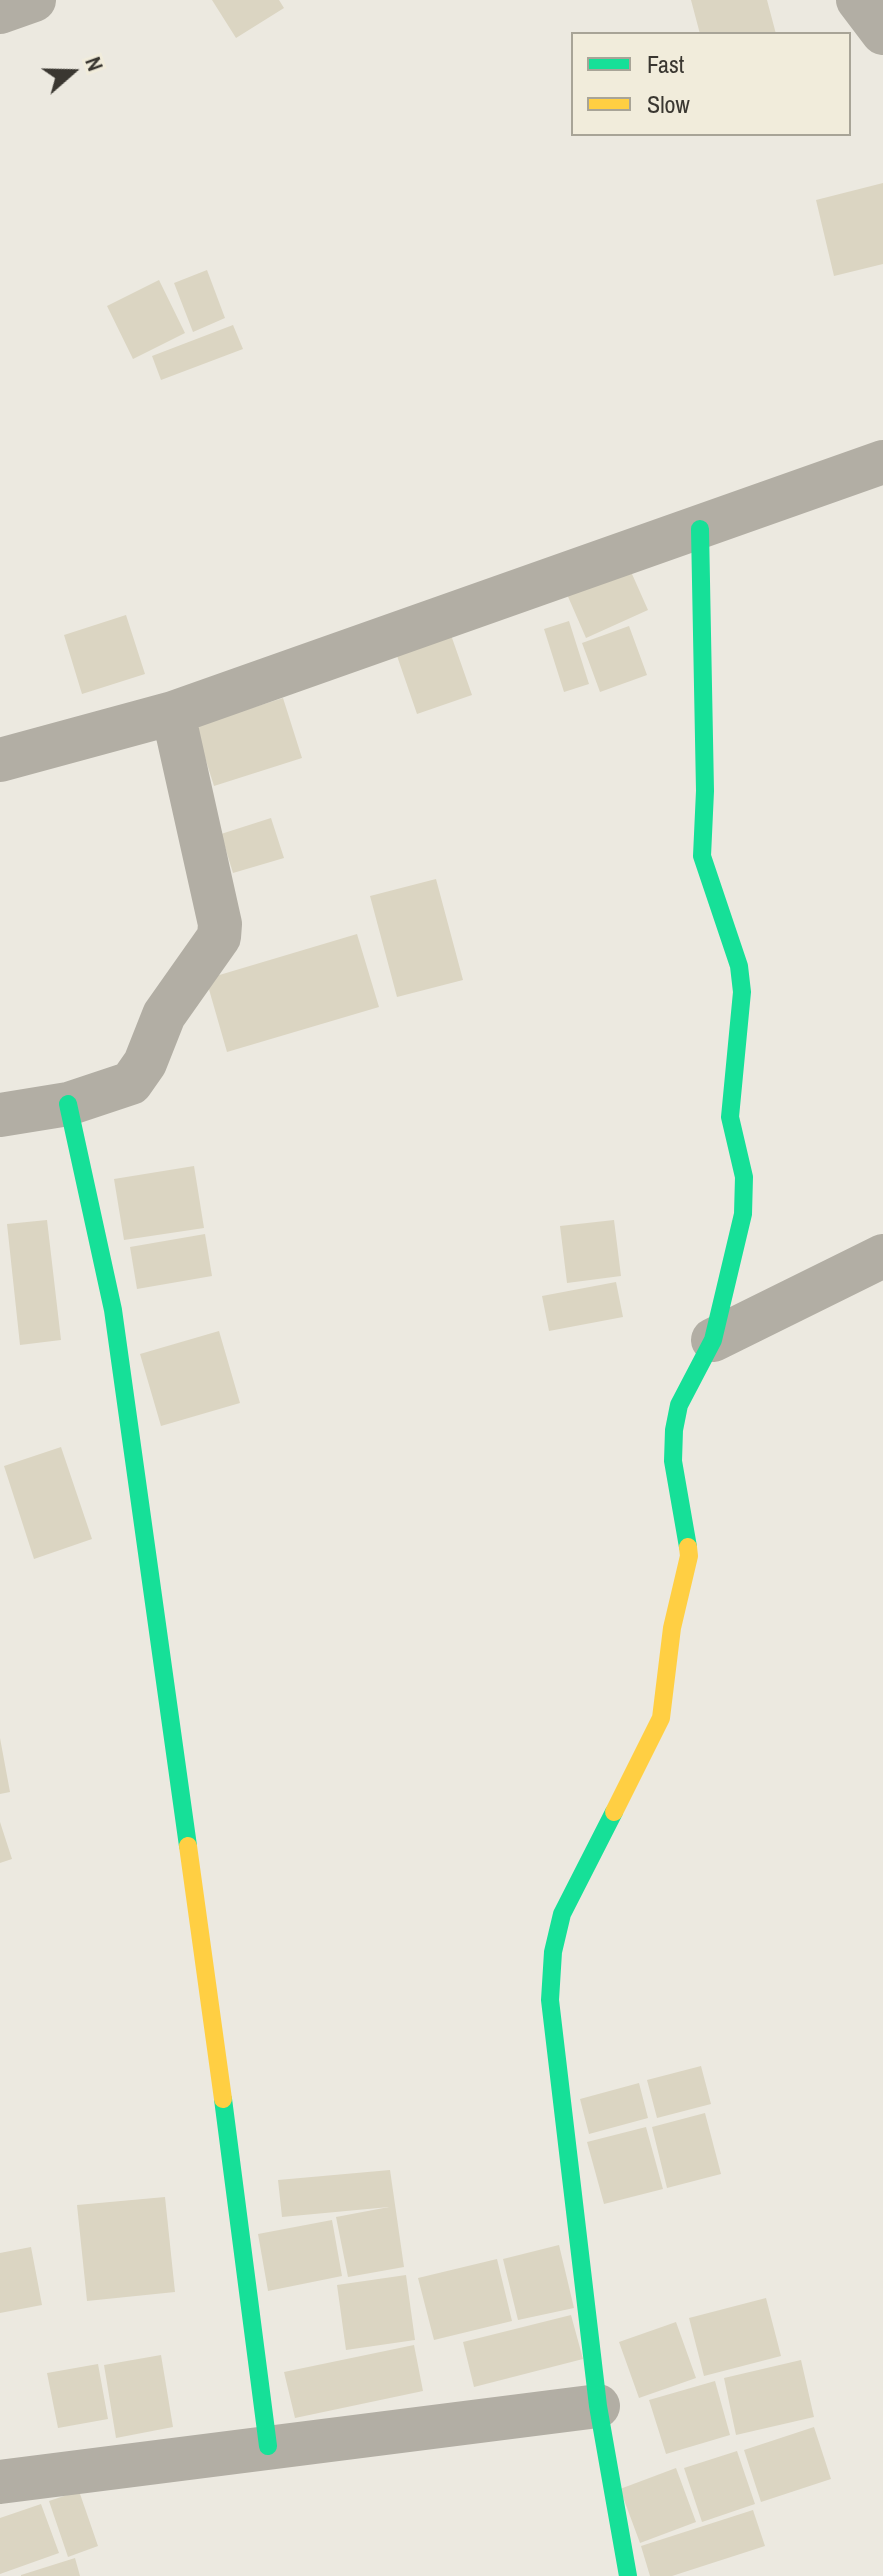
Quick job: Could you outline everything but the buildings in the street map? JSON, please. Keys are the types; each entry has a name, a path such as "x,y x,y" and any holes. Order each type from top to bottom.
{"street":[{"path":"0,12 34,0"},
{"path":"858,0 883,33"},
{"path":"0,760 173,713 883,462"},
{"path":"628,2576 598,2406 550,2000 553,1952 562,1914 661,1718 672,1628 689,1556 673,1461 674,1430 679,1405 713,1340 743,1214 744,1177 730,1117 742,992 739,966 702,856 705,791 700,529"},
{"path":"0,1115 68,1104 118,1089 140,1075 164,1015 184,982 214,946 221,931 173,713"},
{"path":"68,1104 113,1310 214,2028 268,2446"},
{"path":"713,1340 883,1256"},
{"path":"0,2482 598,2406"}],"traffic: fast":[{"path":"688,1547 673,1461 674,1430 679,1405 713,1340 743,1214 744,1177 730,1117 742,992 739,966 702,856 705,791 700,529"},
{"path":"68,1104 113,1310 188,1846"},
{"path":"614,1812 562,1914 553,1952 550,2000 598,2406 628,2576"},
{"path":"223,2099 268,2446"}],"traffic: slow":[{"path":"614,1812 661,1718 672,1628 689,1556 688,1547"},
{"path":"188,1846 223,2099"}]}
